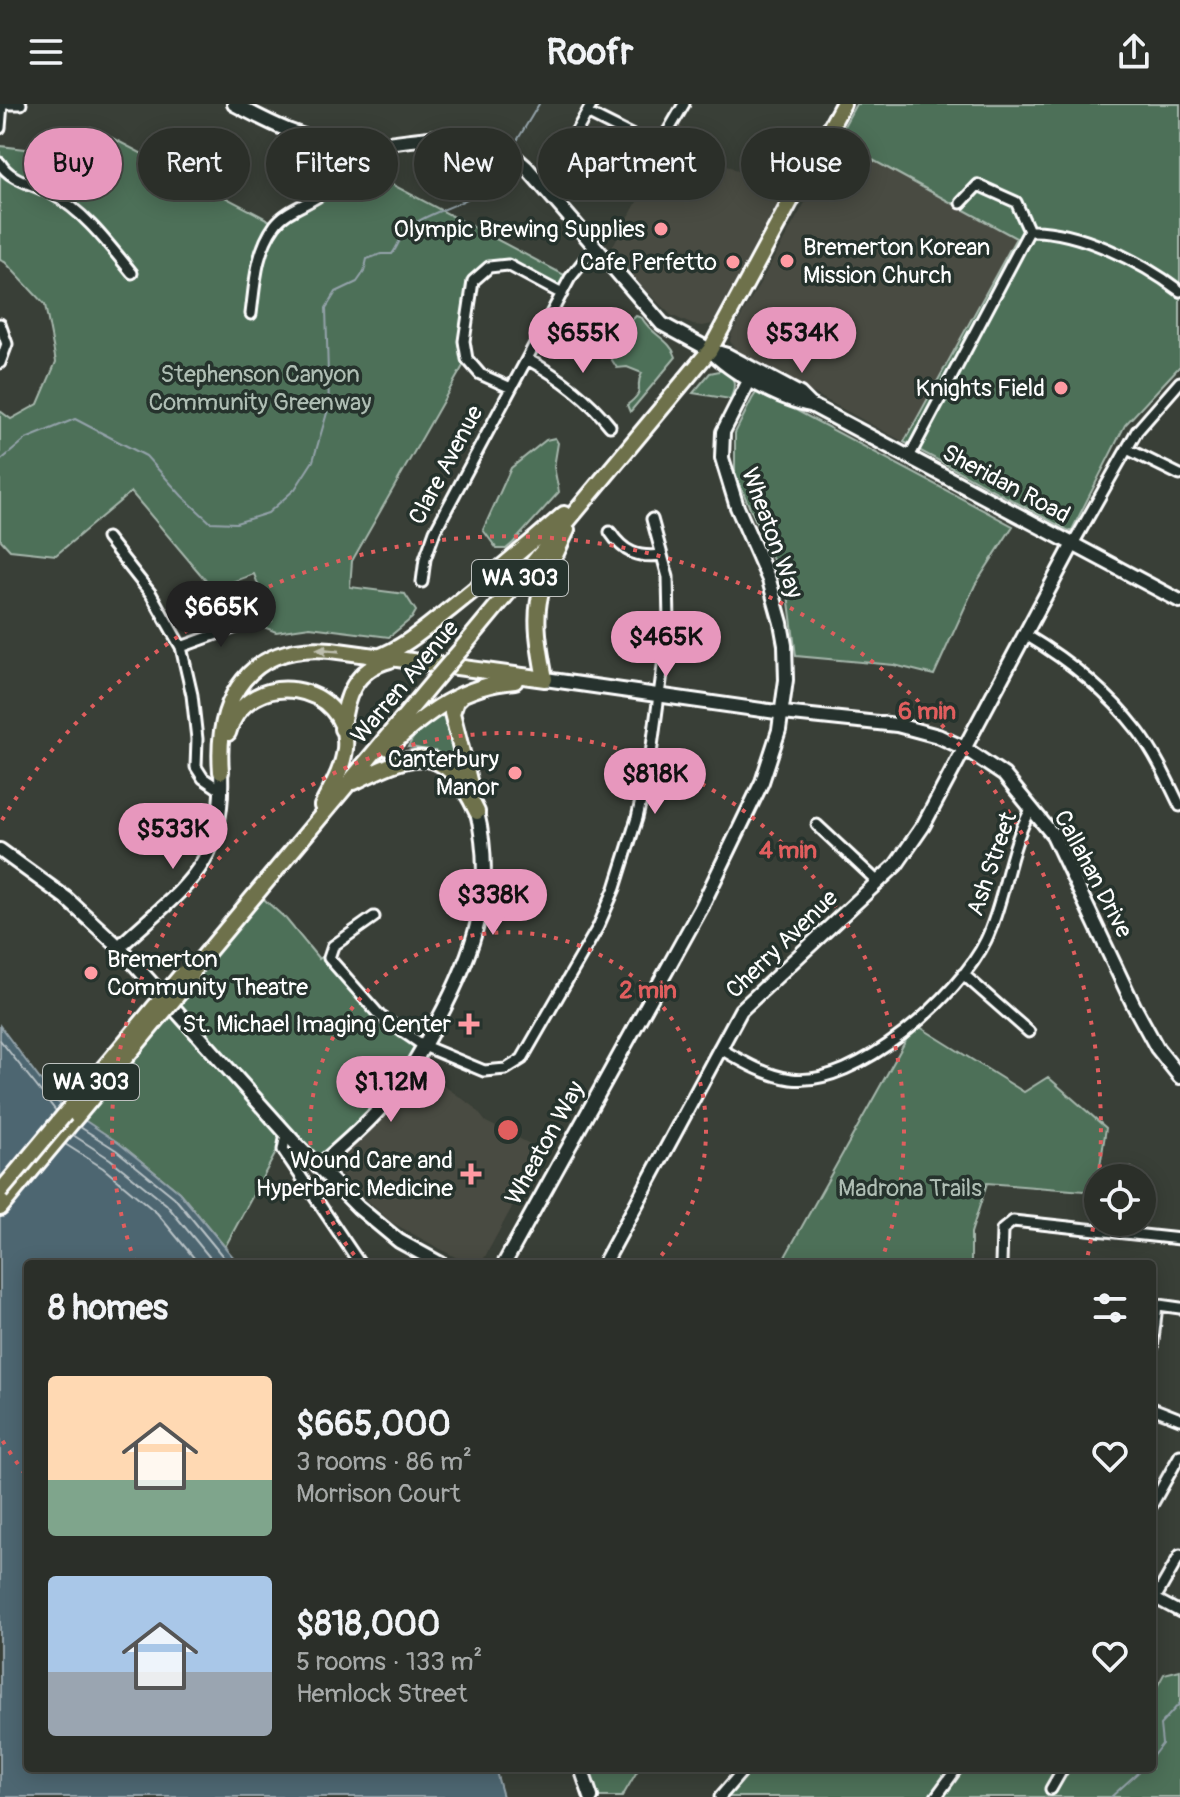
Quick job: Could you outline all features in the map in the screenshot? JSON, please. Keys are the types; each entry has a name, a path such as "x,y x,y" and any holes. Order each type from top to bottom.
{"main road":[{"name":"Sheridan Road","path":"234,104 280,128"},
{"name":"WA 303","path":"710,350 843,104"},
{"name":"Sheridan Road","path":"398,141 449,135 473,138 510,154 538,182"},
{"name":"Sheridan Road","path":"554,200 662,324 778,382 800,394 811,405"},
{"name":"Sheridan Road","path":"710,350 722,364 750,379 796,402 811,405 1180,601"},
{"name":"Warren Avenue","path":"189,974 710,350"},
{"name":"Wheaton Way","path":"506,1260 701,908 762,782 783,713 786,653 778,609 769,580 737,507 722,458 723,432 750,379"},
{"path":"377,657 401,645 508,563 600,482"},
{"path":"545,679 536,629 538,598 545,576 577,509"},
{"name":"Cherry Avenue","path":"606,1260 741,1010 898,862 923,826 1073,544"},
{"path":"119,947 187,883 208,857 219,826 222,728 229,703 246,676 263,662 283,653 305,649 331,650 545,679"},
{"path":"342,730 346,700 353,685 371,668 398,659"},
{"path":"346,786 415,723 442,703 496,683 545,679"},
{"name":"Callahan Drive","path":"545,679 783,713 900,725 938,736 964,748 1004,775 1053,835 1145,1026 1157,1048 1180,1077"},
{"path":"221,772 231,724 243,706 259,694 282,688 305,691 334,713 345,746 340,770 314,824"},
{"path":"318,1167 380,1109 407,1075 461,978 474,941 483,879 482,839 452,713 456,701 463,694"},
{"path":"346,786 400,760 426,759 445,767 459,780 477,812"},
{"path":"0,850 66,898 119,947 286,1134 378,1225 434,1260"},
{"name":"WA 303","path":"0,1192 189,974"},
{"name":"WA 303","path":"0,1208 189,974"},
{"path":"582,1772 591,1797"}],"street":[{"path":"0,128 2,104 21,104"},
{"path":"578,128 590,108 651,145 660,145 684,104"},
{"path":"0,163 9,174 51,193 77,211 132,273"},
{"path":"961,203 978,185 1016,202 1029,231"},
{"path":"251,314 262,246 283,216 311,200"},
{"path":"1029,231 1040,230 1097,246 1132,260 1180,291"},
{"path":"909,457 1029,231"},
{"name":"Clare Avenue","path":"422,582 431,541 570,278 594,248"},
{"path":"511,388 480,374 467,359 464,341 473,281 483,270 502,264 514,267 562,294"},
{"path":"0,324 7,344 0,363"},
{"path":"527,359 566,382 610,426"},
{"name":"Cherry Avenue","path":"1073,544 1143,423 1180,382"},
{"path":"1127,449 1180,475"},
{"path":"374,917 329,951 332,964 364,1001 397,1030 424,1046 484,1071 506,1069 522,1059 593,937 614,891 637,818 650,761 669,622 668,577 652,519"},
{"path":"610,532 620,547 632,553 642,557 662,555"},
{"path":"107,538 151,594 181,647 192,695 197,739 196,767 203,778 222,791"},
{"path":"181,647 250,622"},
{"path":"1026,635 1058,654 1122,713 1139,732 1180,806"},
{"name":"Ash Street","path":"719,1048 755,1069 791,1079 807,1079 835,1074 901,1035 940,1003 985,942 1003,897 1023,824 1032,808"},
{"path":"817,825 878,882"},
{"path":"963,974 1029,1032"},
{"path":"286,1134 283,1150 357,1260"},
{"path":"1001,1260 1001,1235 1005,1226 1019,1220 1084,1224"},
{"path":"1156,1234 1180,1239"},
{"path":"1156,1304 1180,1308"},
{"path":"1156,1410 1180,1419"},
{"path":"1156,1498 1180,1455"},
{"path":"1156,1595 1180,1555"},
{"path":"1156,1601 1180,1612"},
{"path":"720,1797 737,1772"},
{"path":"936,1797 954,1772"},
{"path":"1051,1789 1061,1772"}],"shaded area":[{"path":"870,159 1016,238 904,442 737,352 730,341 807,200 870,200"},
{"path":"725,163 741,173 741,200 779,200 712,324 693,325 671,315 642,287 611,249 638,200 725,200"},
{"path":"418,1068 473,1106 486,1122 536,1147 537,1155 523,1187 483,1260 461,1260 391,1222 348,1183 336,1165 338,1158 381,1115"}],"green space":[{"path":"856,104 1180,104 1180,366 1125,425 1071,532 904,442 1016,238 870,159 870,128 844,126"},
{"name":"Stephenson Canyon Community Greenway","path":"122,143 138,152 138,200 230,200 276,224 312,200 398,200 398,188 414,196 414,200 422,200 570,278 562,294 502,264 473,281 467,359 352,561 350,587 405,594 416,611 412,618 389,637 310,627 276,632 261,626 272,621 254,574 213,589 131,492 56,555 10,550 0,539 0,411 11,419 38,404 56,362 45,305 0,260 0,146 24,149 24,200 122,200"},
{"path":"636,316 642,318 670,346 676,357 630,412 627,405 639,392 642,373 627,367 617,368 608,354 594,351 596,344 621,336 632,338 631,321"},
{"path":"724,370 734,383 730,399 693,393 710,373"},
{"path":"762,392 1013,526 975,585 934,675 894,665 796,656 788,594 735,474 735,433 752,399 756,393"},
{"path":"555,438 558,443 554,467 559,492 513,543 506,549 497,549 483,530 511,468 546,440"},
{"path":"448,709 465,777 440,756 408,747 424,725"},
{"path":"256,892 286,919 319,959 329,951 364,1001 424,1046 407,1075 318,1167 286,1134 225,1247 179,1192 120,1144 77,1116"},
{"name":"Madrona Trails","path":"915,1024 1024,1092 1048,1077 1106,1128 1100,1164 1084,1164 1084,1191 987,1183 971,1233 971,1260 783,1260"},
{"path":"1180,1670 1180,1797 720,1797 742,1772 1156,1772 1156,1689 1164,1674"},
{"path":"582,1772 637,1772 622,1797 591,1797"}],"water":[{"path":"0,1026 56,1101 120,1144 179,1192 236,1260 24,1260 24,1772 496,1772 503,1797 0,1797"}],"waterway":[{"path":"522,132 539,104"},
{"path":"0,461 26,439 75,419 146,456 210,522 236,523 268,513 295,489 313,461 329,406 326,308 336,292 357,282 364,272 367,259 392,254 408,228 464,200"},
{"path":"1156,1752 1162,1744 1160,1725 1180,1703"},
{"path":"1111,1797 1139,1772"}],"place":[{"name":"Olympic Brewing Supplies","path":"661,229"},
{"name":"Bremerton Korean Mission Church","path":"787,261"},
{"name":"Cafe Perfetto","path":"733,262"},
{"name":"Knights Field","path":"1061,388"},
{"name":"Canterbury Manor","path":"515,773"},
{"name":"Bremerton Community Theatre","path":"91,973"},
{"name":"St. Michael Imaging Center","path":"469,1024"},
{"name":"Wound Care and Hyperbaric Medicine","path":"471,1174"}]}
